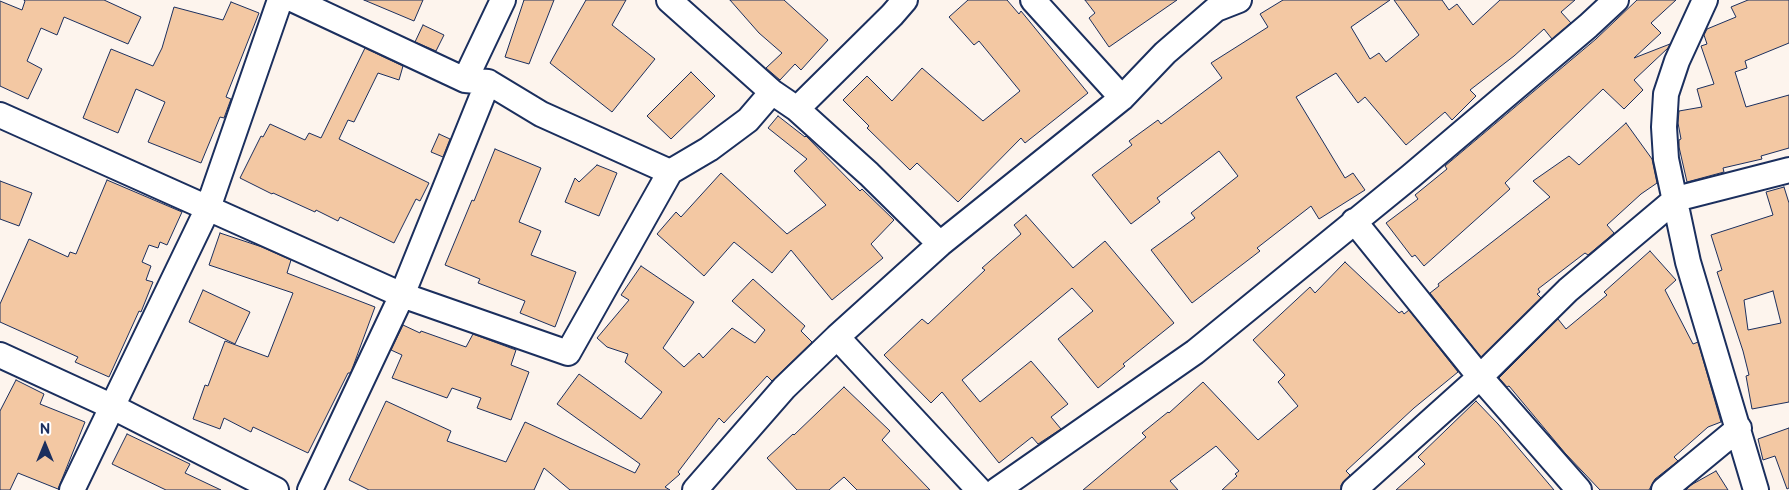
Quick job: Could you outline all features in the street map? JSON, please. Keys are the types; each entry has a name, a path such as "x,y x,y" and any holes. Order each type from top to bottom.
{"street":[{"path":"72,490 208,208 280,0"},
{"path":"294,0 477,81 541,114 670,172"},
{"path":"310,490 402,295 477,81 503,0"},
{"path":"669,0 772,92 797,109 870,174 940,244"},
{"path":"797,109 905,0"},
{"path":"1033,0 1122,98"},
{"path":"695,490 784,388 940,244 1122,98 1165,53 1216,9 1239,0"},
{"path":"998,490 1195,352 1494,106 1616,0"},
{"path":"1705,0 1677,61 1666,94 1664,127 1666,160 1676,199 1688,262 1756,490"},
{"path":"0,115 402,295 568,353 670,172 709,149 748,120 772,92"},
{"path":"1354,490 1480,377 1568,290 1676,199 1789,170"},
{"path":"1354,221 1480,377 1579,490"},
{"path":"837,338 979,490"},
{"path":"0,355 113,407 276,490"},
{"path":"1664,490 1739,428"}],"building":[{"path":"24,0 104,0 141,17 128,44 64,17 57,35 41,28 27,61 42,69 28,99 0,86 0,1 22,10"},
{"path":"364,0 423,0 414,21"},
{"path":"524,0 554,0 529,64 505,57"},
{"path":"586,0 626,0 612,25 655,59 612,112 550,63"},
{"path":"730,0 784,0 828,40 801,70 795,64 780,80 766,68 782,53 759,33"},
{"path":"968,0 1007,0 1019,14 1021,11 1088,93 1025,143 1021,138 958,202 917,163 910,170 867,128 869,126 843,100 867,76 892,101 922,68 983,121 1020,91 979,41 974,45 949,17"},
{"path":"1085,0 1177,0 1109,47 1089,18 1095,13"},
{"path":"1283,0 1390,0 1351,27 1370,59 1379,53 1386,62 1419,35 1394,0 1442,0 1449,10 1457,4 1473,25 1500,0 1575,0 1561,12 1571,23 1552,39 1544,29 1514,56 1470,90 1476,96 1452,120 1445,112 1406,145 1365,97 1358,103 1336,73 1296,97 1345,178 1353,173 1365,190 1319,219 1311,206 1257,248 1260,251 1192,303 1151,250 1195,218 1191,213 1238,176 1219,151 1157,198 1160,202 1131,224 1092,175 1132,145 1129,141 1158,120 1161,124 1222,78 1211,63 1268,27 1260,14"},
{"path":"1637,0 1676,0 1651,23 1661,33 1634,58 1670,44 1634,80 1643,90 1624,109 1603,89 1505,183 1510,189 1424,266 1415,255 1412,257 1386,223 1418,199 1415,195 1447,169 1445,166 1596,39"},
{"path":"1748,0 1789,0 1789,43 1745,61 1747,68 1735,72 1746,107 1789,95 1789,148 1761,156 1762,159 1723,168 1724,172 1687,182 1679,147 1679,140 1681,139 1678,123 1679,111 1702,107 1697,89 1714,84 1701,46 1707,44 1704,35 1707,29 1736,17 1731,7"},
{"path":"231,2 259,13 226,97 231,99 224,118 220,117 201,163 148,142 165,102 136,89 118,133 83,118 111,49 153,66 162,48 174,7 223,20"},
{"path":"423,25 444,35 436,51 415,42"},
{"path":"365,48 403,66 399,80 378,73 354,122 348,120 339,139 429,183 420,201 416,199 394,243 340,217 338,221 316,210 315,212 272,194 240,178 261,136 263,137 270,124 305,140 309,133 321,138"},
{"path":"691,72 715,96 671,139 647,116"},
{"path":"778,116 806,136 860,191 862,189 894,220 871,244 883,258 832,300 791,250 772,273 734,242 704,276 657,234 676,212 681,217 721,173 787,234 826,205 794,171 807,159 768,128"},
{"path":"1626,123 1652,159 1657,183 1641,194 1607,225 1614,233 1588,255 1585,253 1538,289 1540,292 1537,294 1541,298 1481,357 1430,293 1439,286 1438,284 1550,197 1533,181 1569,156 1579,165"},
{"path":"439,134 450,139 443,157 431,152"},
{"path":"495,149 541,168 519,222 541,231 531,255 576,272 555,327 520,313 525,301 478,283 480,279 445,265"},
{"path":"597,165 617,173 599,216 565,202 575,178 579,182"},
{"path":"107,180 182,212 167,245 160,242 158,248 149,245 142,262 151,266 146,280 153,282 141,312 139,311 109,377 75,362 78,357 0,322 0,304 29,239 68,257 70,252 76,254"},
{"path":"0,181 32,193 19,226 0,219"},
{"path":"1784,187 1789,203 1789,402 1752,409 1746,376 1749,375 1717,272 1722,270 1711,235 1773,215 1766,192","holes":["1773,291 1781,323 1748,330 1744,300"]},
{"path":"1026,215 1073,268 1105,241 1174,323 1123,364 1125,366 1098,388 1058,339 1093,311 1072,288 962,380 980,402 1031,361 1068,404 1051,417 1061,429 1038,444 1032,437 999,463 942,392 931,403 884,355 922,319 928,324 985,270 982,268 1021,234 1014,225"},
{"path":"220,233 262,247 291,260 287,273 375,307 351,372 348,373 308,453 253,427 251,432 224,418 220,429 193,419 205,385 208,386 225,341 268,357 293,293 209,265"},
{"path":"1650,251 1676,280 1665,290 1693,344 1698,342 1721,422 1708,427 1674,457 1678,461 1655,479 1649,490 1600,490 1565,453 1509,386 1507,387 1499,378 1558,319 1566,329 1607,295 1604,292"},
{"path":"1345,262 1399,313 1402,311 1404,314 1409,310 1458,372 1414,408 1346,471 1350,475 1341,485 1341,490 1222,490 1237,476 1235,474 1239,471 1216,446 1170,481 1178,490 1083,490 1146,437 1142,433 1169,413 1203,382 1258,440 1298,406 1278,382 1285,375 1253,340 1310,287 1315,293"},
{"path":"641,266 694,302 663,348 684,367 699,353 703,358 732,328 755,343 765,330 732,301 753,279 805,326 801,331 812,342 772,381 767,376 724,423 719,418 678,472 680,474 665,487 670,490 570,490 544,468 534,490 369,490 349,480 386,401 451,431 447,441 506,462 525,422 635,473 640,464 557,404 579,374 641,419 662,392 625,362 628,354 607,347 597,338 629,300 621,295"},
{"path":"203,290 250,312 235,344 189,322"},
{"path":"403,325 420,333 421,331 466,347 473,334 516,350 511,365 529,372 511,420 477,408 481,398 452,388 447,398 392,378 402,355 391,350"},
{"path":"16,380 44,394 40,404 85,422 58,489 18,473 10,490 0,490 0,411"},
{"path":"844,387 890,431 882,440 930,490 857,490 844,477 829,490 797,490 767,458"},
{"path":"1476,401 1554,490 1396,490 1425,464 1418,457"},
{"path":"1789,428 1789,488 1787,489 1775,456 1763,460 1758,439"},
{"path":"127,434 190,464 185,473 221,490 166,490 112,464"},
{"path":"1716,471 1728,490 1686,490 1691,485"}]}
